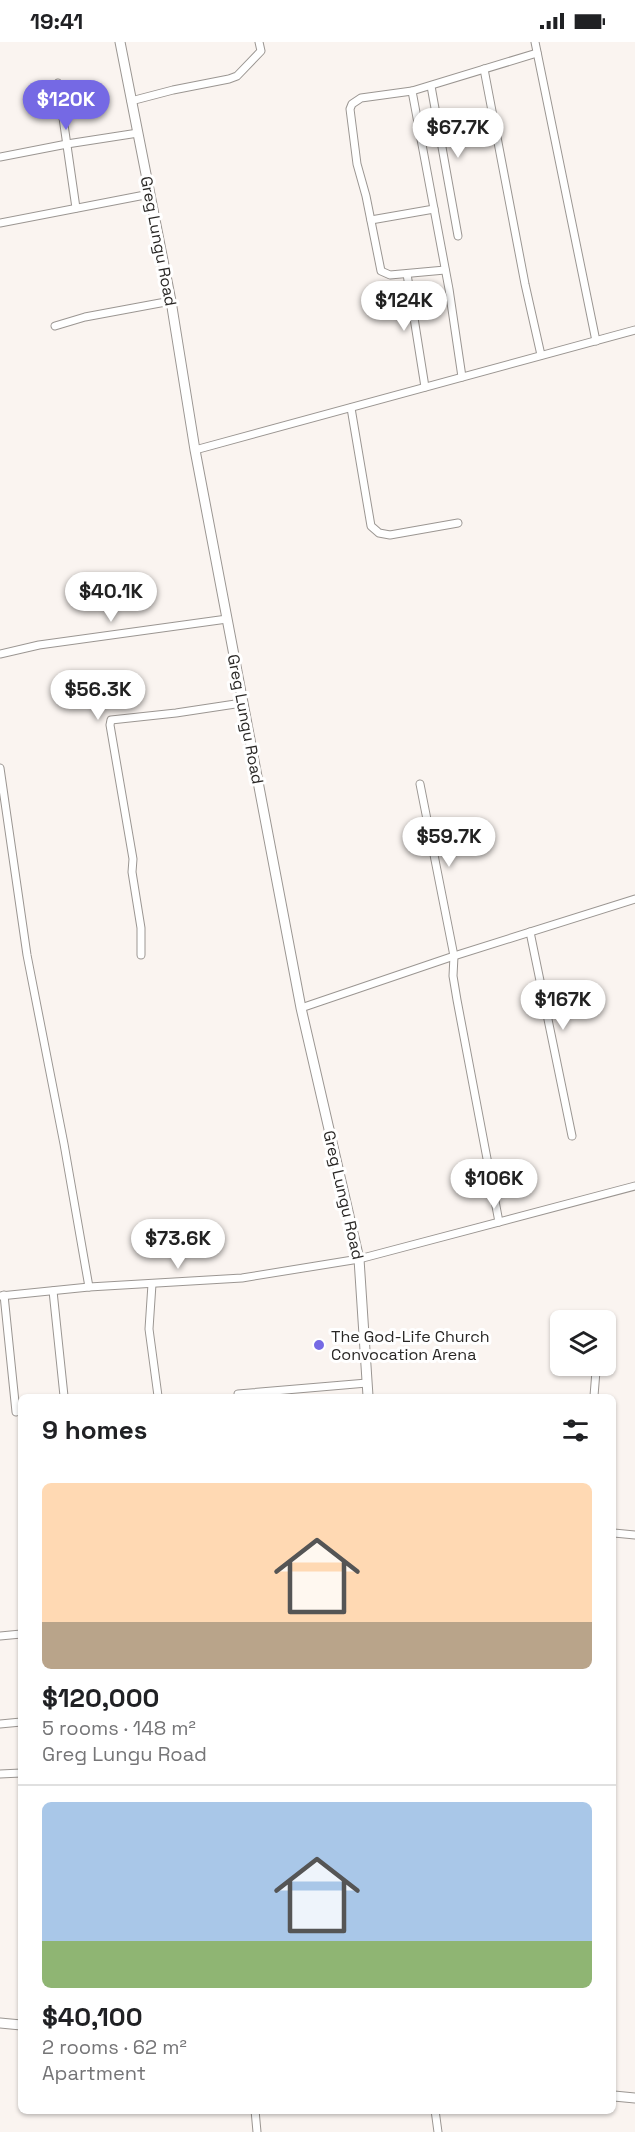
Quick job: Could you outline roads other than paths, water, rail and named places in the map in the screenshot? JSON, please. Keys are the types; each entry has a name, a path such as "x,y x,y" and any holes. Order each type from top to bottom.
{"street":[{"name":"Greg Lungu Road","path":"120,42 171,301 195,450 301,1008 359,1259 368,1394"},
{"path":"131,101 173,90 229,80 237,76 261,51 259,42"},
{"path":"535,42 596,340"},
{"path":"445,270 390,275 381,271 357,164 350,109 352,104 361,98 412,92 537,53"},
{"path":"484,69 525,284 541,355"},
{"path":"58,83 76,208"},
{"path":"431,86 458,236"},
{"path":"412,92 462,377"},
{"path":"0,157 138,133"},
{"path":"0,223 150,194"},
{"path":"371,220 434,210"},
{"path":"407,274 425,387"},
{"path":"55,327 84,317 171,301"},
{"path":"195,450 635,330"},
{"path":"351,408 371,526 379,533 390,535 458,523"},
{"path":"0,654 39,645 227,619"},
{"path":"141,955 141,928 132,872 133,859 111,720 242,703"},
{"path":"0,768 2,798 27,956 89,1287"},
{"path":"420,784 454,956 453,976 457,1000 500,1222"},
{"path":"301,1008 454,956 635,899"},
{"path":"530,932 572,1136"},
{"path":"16,1412 2,1295 89,1287 242,1278 359,1259 635,1186"},
{"path":"152,1284 150,1329 158,1394"},
{"path":"53,1291 64,1394"},
{"path":"594,1394 596,1376"},
{"path":"238,1394 367,1383"},
{"path":"616,1533 635,1535"},
{"path":"0,1636 18,1634"},
{"path":"0,1724 18,1722"},
{"path":"0,1774 18,1773"},
{"path":"0,2023 18,2025"},
{"path":"616,2096 635,2098"},
{"path":"255,2114 257,2132"},
{"path":"436,2114 438,2132"}],"place":[{"name":"The God-Life Church Convocation Arena","path":"319,1345"}]}
